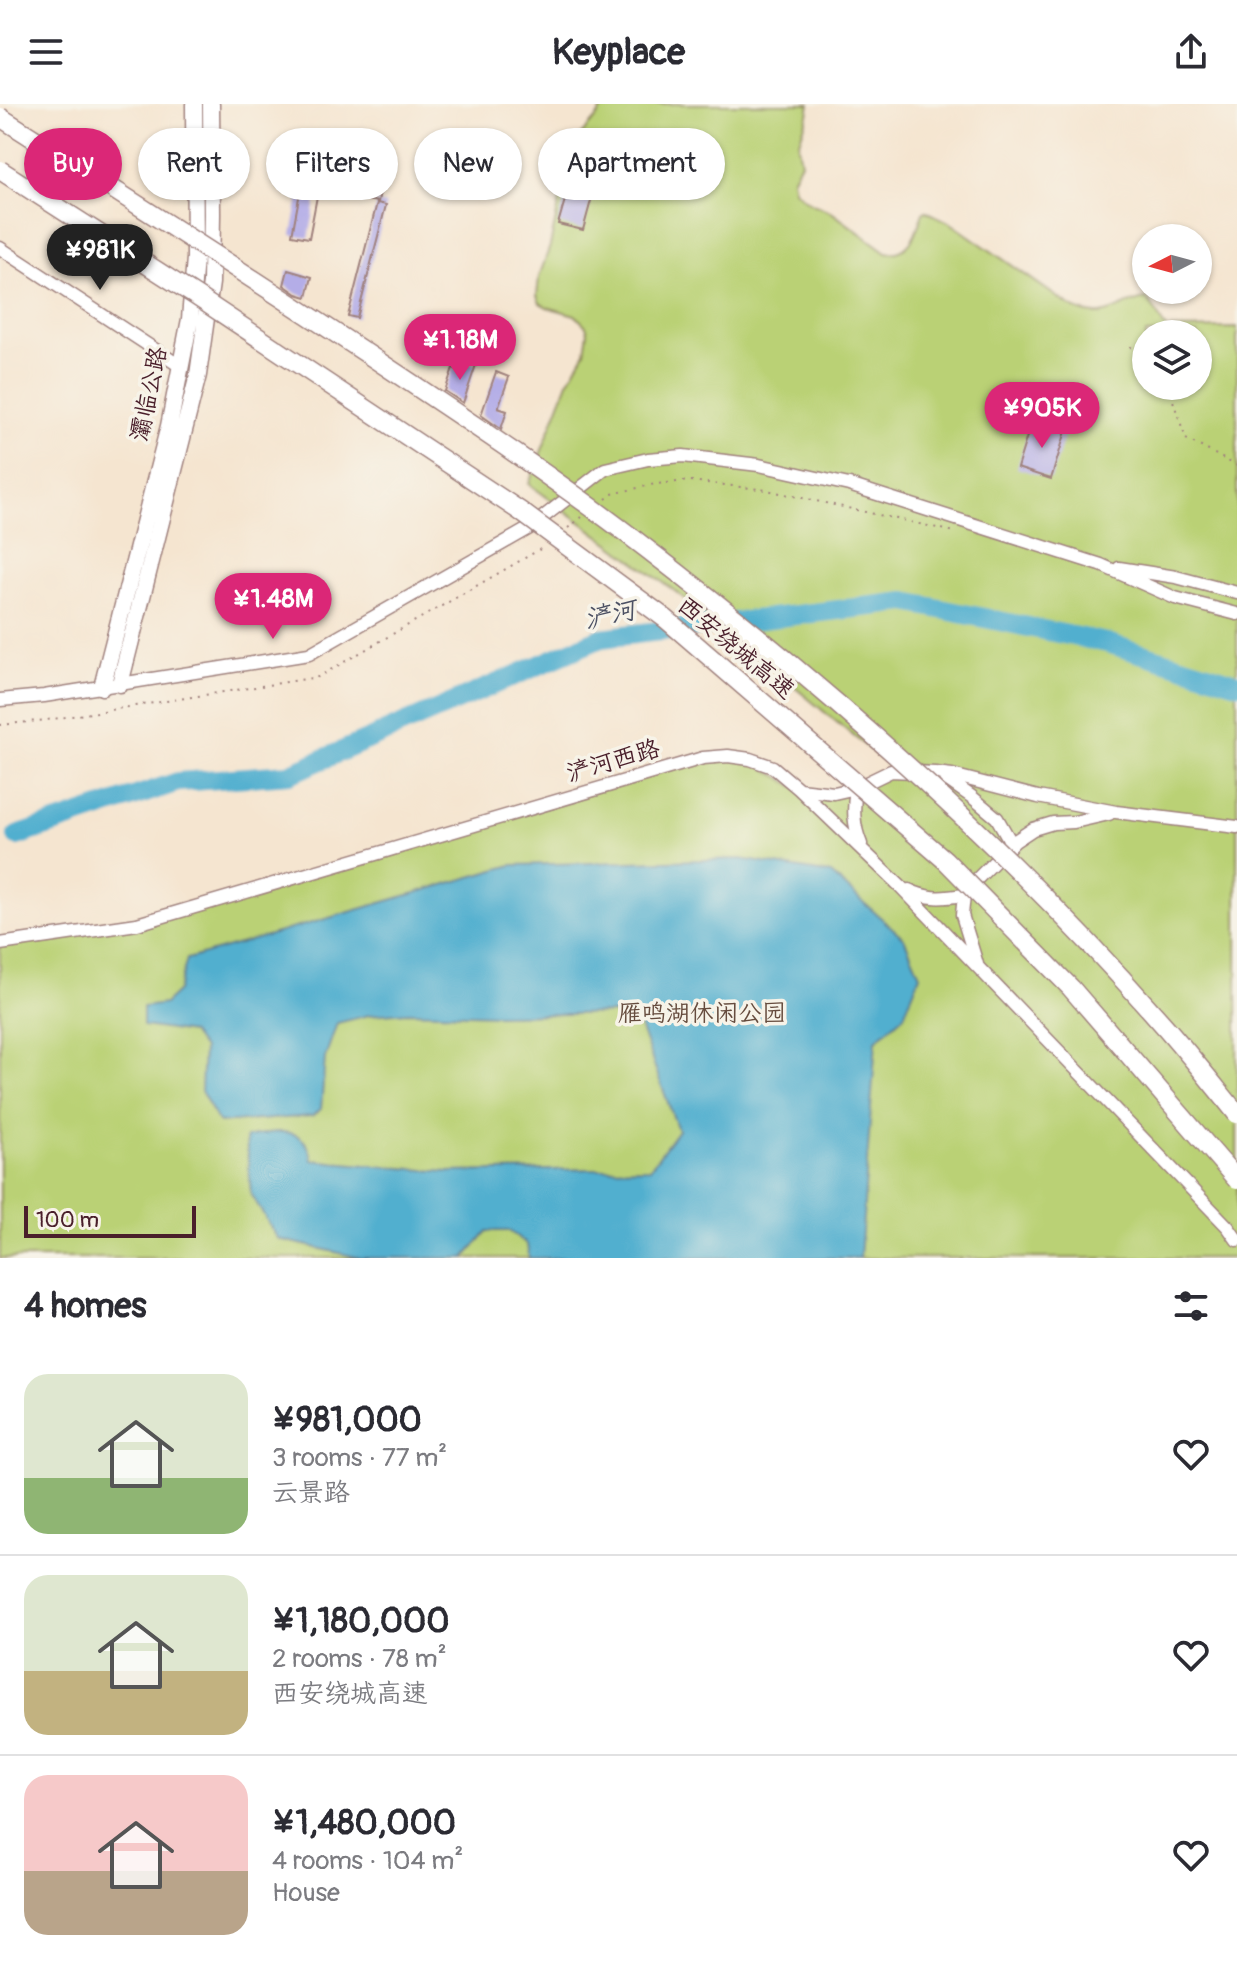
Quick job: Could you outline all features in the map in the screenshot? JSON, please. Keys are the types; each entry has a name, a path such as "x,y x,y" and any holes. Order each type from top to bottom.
{"highway":[{"name":"西安绕城高速","path":"0,117 227,260 498,442 647,548 780,655 910,767 1039,891 1161,1022 1237,1114"},
{"name":"西安绕城高速","path":"0,170 520,511 666,619 945,860 1071,988 1237,1180"}],"main road":[{"name":"灞临公路","path":"102,687 169,426 190,319 195,258 194,104"},
{"name":"灞临公路","path":"120,684 198,375 211,283 211,104"}],"street":[{"path":"0,248 180,366"},
{"path":"0,700 309,654 528,529 605,469 648,459 683,456 759,465 849,485 1101,565 1175,598 1237,614"},
{"path":"1101,565 1176,577 1237,593"},
{"name":"浐河西路","path":"0,944 137,924 703,758 728,756 773,767 864,851"},
{"path":"799,789 834,793 856,788 891,771 935,773 1116,812 1237,827"},
{"path":"935,773 952,782 997,818 1009,839 1007,850"},
{"path":"856,788 854,828 864,851 1228,1227 1237,1240"},
{"path":"900,886 919,895 939,899 964,895 1015,841 1033,829 1116,812"},
{"path":"964,895 962,915 978,967"}],"path":[{"path":"1173,400 1186,439 1237,466"},
{"path":"600,503 612,494 655,484 690,481 767,490 963,534"},
{"path":"564,531 588,512"},
{"path":"540,550 552,541"}],"green space":[{"name":"雁鸣湖休闲公园","path":"604,104 810,104 798,145 801,162 792,179 794,190 810,203 830,211 886,252 901,251 907,247 926,211 951,223 1073,308 1103,314 1132,302 1151,304 1160,320 1132,320 1132,400 1212,400 1212,328 1237,328 1237,1258 0,1258 0,944 137,924 703,758 750,759 799,789 834,793 891,771 954,775 879,757 676,592 529,484 568,382 585,352 588,332 575,315 547,307 540,303 537,296 539,277 550,246 560,200 725,200 725,128 587,128"}],"water":[{"path":"741,859 831,874 904,938 920,975 904,1015 876,1040 860,1258 529,1258 527,1244 509,1231 487,1231 465,1258 361,1258 278,1239 251,1194 246,1138 280,1132 296,1135 303,1140 312,1160 331,1162 448,1172 650,1168 678,1130 635,1013 498,1015 408,1012 369,1015 337,1023 325,1058 321,1109 312,1116 219,1123 201,1091 203,1049 191,1033 143,1026 143,1007 164,1004 178,991 187,959 512,865"}],"building":[{"path":"299,200 316,200 309,238 292,235"},
{"path":"565,200 591,200 583,230 558,224"},
{"path":"377,203 386,205 357,318 348,316"},
{"path":"288,270 312,277 307,297 284,285"},
{"path":"466,362 476,365 463,403 445,391 453,368 463,372"},
{"path":"496,372 509,377 498,408 507,411 501,429 481,415"},
{"path":"1032,420 1066,431 1051,479 1017,468"}],"waterway":[{"name":"浐河","path":"17,836 178,782 289,774 601,638 906,602 1107,643 1237,683"}]}
